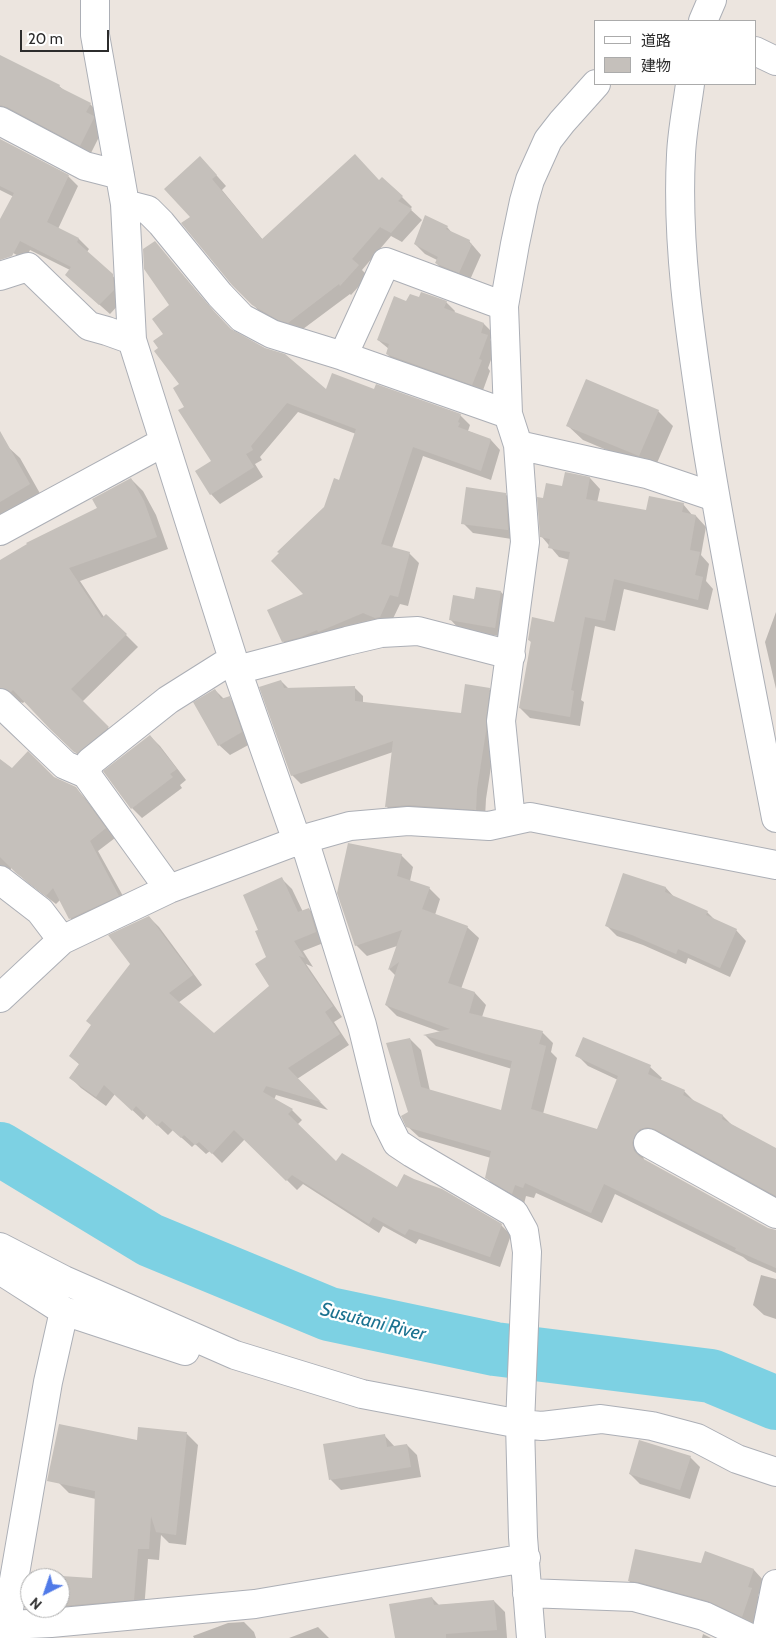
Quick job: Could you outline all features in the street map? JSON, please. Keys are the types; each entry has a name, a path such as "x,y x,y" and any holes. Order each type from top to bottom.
{"street":[{"path":"95,0 95,35 125,204 132,340 235,665 297,841 307,849 362,1025 386,1119 397,1143 514,1213 524,1232 527,1252 521,1412 523,1537 531,1638"},
{"path":"703,20 712,0"},
{"path":"756,51 776,61"},
{"path":"511,821 501,721 525,542 518,444 508,414 504,306 522,209 538,160 548,140 595,85"},
{"path":"690,85 681,154 681,240 691,338 715,497 776,818"},
{"path":"0,121 85,166 120,174"},
{"path":"125,204 148,210 242,318 272,334 343,356 508,414"},
{"path":"343,356 386,262 504,306"},
{"path":"0,276 28,267 90,326 107,330 132,340"},
{"path":"0,531 164,442"},
{"path":"518,444 647,474 715,497"},
{"path":"86,774 90,762 168,700 235,665 390,633 418,631 511,655"},
{"path":"0,703 65,765 86,774 169,889"},
{"path":"0,998 62,940 169,889 297,841 350,826 408,821 489,826 530,817 776,865"},
{"path":"0,880 40,911 62,940"},
{"path":"648,1143 776,1214"},
{"path":"0,1247 64,1280 235,1355 362,1394 521,1412 542,1426 601,1419 652,1426 697,1438 737,1459 776,1472"},
{"path":"0,1270 64,1311 185,1351 191,1336"},
{"path":"64,1311 48,1382 6,1632 51,1623 255,1604 526,1558"},
{"path":"765,1638 776,1584"},
{"path":"526,1593 634,1596 704,1616 750,1638"}],"building":[{"path":"0,55 91,103 86,112 94,116 94,118 80,146 0,105"},
{"path":"0,139 69,175 47,222 79,238 77,242 113,274 114,290 99,305 65,275 71,267 20,241 12,256 0,260 0,219 14,193 0,186"},
{"path":"355,154 379,180 382,177 403,196 398,201 412,209 391,233 380,227 352,259 359,265 340,286 339,284 288,323 278,320 252,305 232,285 181,223 190,217 164,189 200,156 217,175 212,179 262,239"},
{"path":"425,215 448,226 446,229 470,240 469,243 472,244 459,273 435,263 438,257 414,244"},
{"path":"155,241 208,305 231,329 265,348 285,354 326,389 332,373 374,389 376,384 461,414 458,427 491,439 481,471 413,447 381,544 410,552 398,597 390,595 380,617 375,618 363,613 318,632 317,630 282,642 267,610 303,594 271,561 279,553 277,552 324,507 334,478 339,480 356,429 287,403 251,446 253,450 246,454 254,467 210,495 195,471 211,461 178,410 184,407 173,388 179,384 154,351 158,348 153,341 163,334 152,319 169,305 144,269 143,249"},
{"path":"421,292 447,301 444,308 484,323 481,333 488,335 479,359 482,360 472,385 386,354 389,344 377,340 394,296 406,301 410,294 419,297"},
{"path":"586,379 659,410 639,456 566,426"},
{"path":"0,431 30,484 0,502"},
{"path":"565,472 590,477 586,499 646,510 649,496 684,503 682,512 696,515 690,550 700,552 695,575 703,577 698,600 614,579 605,621 585,617 571,690 574,691 570,717 519,708 531,641 528,640 532,617 554,622 570,552 548,548 550,539 540,537 537,497 543,498 546,483 562,486"},
{"path":"131,478 144,501 157,537 69,568 102,618 106,614 127,634 71,689 109,727 78,753 74,752 50,729 13,690 11,692 0,688 0,560 26,543 97,508 92,499"},
{"path":"466,487 506,493 508,530 461,524"},
{"path":"476,587 501,591 495,628 449,620 453,595 474,599"},
{"path":"281,680 284,688 355,686 355,701 461,713 465,684 490,688 476,810 409,805 385,807 393,741 291,776 259,687"},
{"path":"215,689 221,699 230,696 242,732 218,746 193,702"},
{"path":"150,735 177,769 170,774 173,777 131,809 103,771"},
{"path":"28,751 54,777 76,787 106,828 90,841 119,896 69,919 53,888 46,896 16,873 0,857 0,759 12,768"},
{"path":"348,843 402,854 397,876 430,887 422,909 468,926 448,983 475,992 469,1013 543,1031 539,1044 546,1046 531,1109 597,1129 618,1076 575,1056 583,1037 651,1065 648,1074 685,1090 683,1095 723,1115 722,1119 776,1148 776,1196 655,1129 647,1127 640,1129 632,1143 634,1151 640,1157 768,1228 776,1230 776,1268 735,1250 736,1248 604,1184 591,1213 525,1183 523,1188 515,1185 512,1194 485,1178 491,1151 406,1127 401,1116 408,1112 386,1043 410,1038 421,1087 501,1110 512,1061 423,1035 450,1029 385,1005 399,962 388,970 402,930 355,946 337,893"},
{"path":"623,873 666,887 665,892 708,911 706,915 737,929 720,968 678,949 676,954 632,935 605,926"},
{"path":"282,877 298,912 309,908 316,932 294,941 305,958 299,956 333,1006 325,1012 340,1034 288,1068 321,1102 266,1086 263,1092 293,1109 288,1114 336,1161 342,1153 397,1187 404,1174 442,1189 502,1224 490,1257 409,1229 405,1235 373,1217 369,1224 292,1175 286,1181 234,1130 212,1154 199,1142 195,1145 184,1135 181,1138 162,1121 157,1126 136,1106 132,1111 104,1085 96,1097 69,1078 79,1064 69,1056 91,1025 86,1021 130,964 108,935 149,916 193,975 169,993 214,1033 269,986 255,964 266,957 255,931 258,930 243,895"},
{"path":"59,1424 137,1440 138,1427 187,1432 176,1535 156,1532 151,1516 149,1549 138,1549 134,1600 70,1605 70,1577 92,1578 95,1491 47,1481"},
{"path":"385,1434 387,1447 407,1444 411,1467 329,1480 323,1444"},
{"path":"639,1440 691,1456 680,1490 629,1474"},
{"path":"635,1549 701,1563 705,1551 754,1569 748,1587 752,1588 742,1617 708,1601 628,1581"},
{"path":"432,1597 434,1605 494,1600 497,1630 446,1634 446,1638 395,1638 389,1604"}],"waterway":[{"name":"Susutani River","path":"0,1149 150,1240 329,1314 495,1349 711,1376 776,1403"}]}
